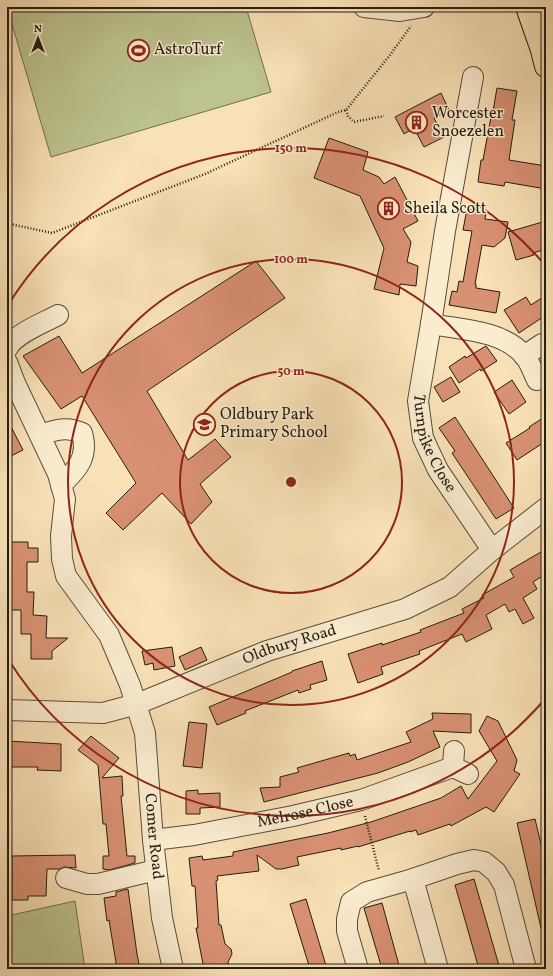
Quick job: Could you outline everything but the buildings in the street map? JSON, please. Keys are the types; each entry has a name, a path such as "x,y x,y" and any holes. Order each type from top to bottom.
{"main road":[{"path":"527,7 546,66"}],"street":[{"path":"364,7 400,11 424,7"},
{"name":"Turnpike Close","path":"473,77 445,231 418,401 423,438 438,470 492,550"},
{"path":"7,349 16,338 58,315"},
{"path":"431,324 495,336 509,342 524,356 537,380"},
{"path":"524,356 542,344"},
{"name":"Comer Road","path":"7,362 15,383 58,474 65,499 61,536 62,559 66,576 109,635 137,704 145,733 156,870 162,918 173,969"},
{"path":"40,436 64,429 74,430 82,434 85,442 81,462 76,471 61,485"},
{"name":"Oldbury Road","path":"7,710 103,714 137,704 266,651 405,609 450,587 492,550 546,508"},
{"name":"Melrose Close","path":"153,840 194,836 362,800 458,764"},
{"path":"358,969 347,932 347,919 351,902 367,892 474,860 484,862 496,872 504,885 526,969"},
{"path":"66,878 87,884 98,884 156,870"},
{"path":"413,879 438,969"}],"path":[{"path":"7,225 10,224 52,233 205,174 338,112 346,110 390,55 418,16 425,15 424,7"},
{"path":"346,110 348,116 354,122 384,116"},
{"path":"362,800 383,887"}],"green space":[{"name":"AstroTurf","path":"7,7 246,7 271,92 51,157"},
{"path":"75,901 85,969 7,969 7,916"}],"place":[{"name":"AstroTurf","path":"139,50"},
{"name":"Worcester Snoezelen","path":"417,123"},
{"name":"Sheila Scott","path":"389,209"},
{"name":"Oldbury Park Primary School","path":"204,424"}]}
